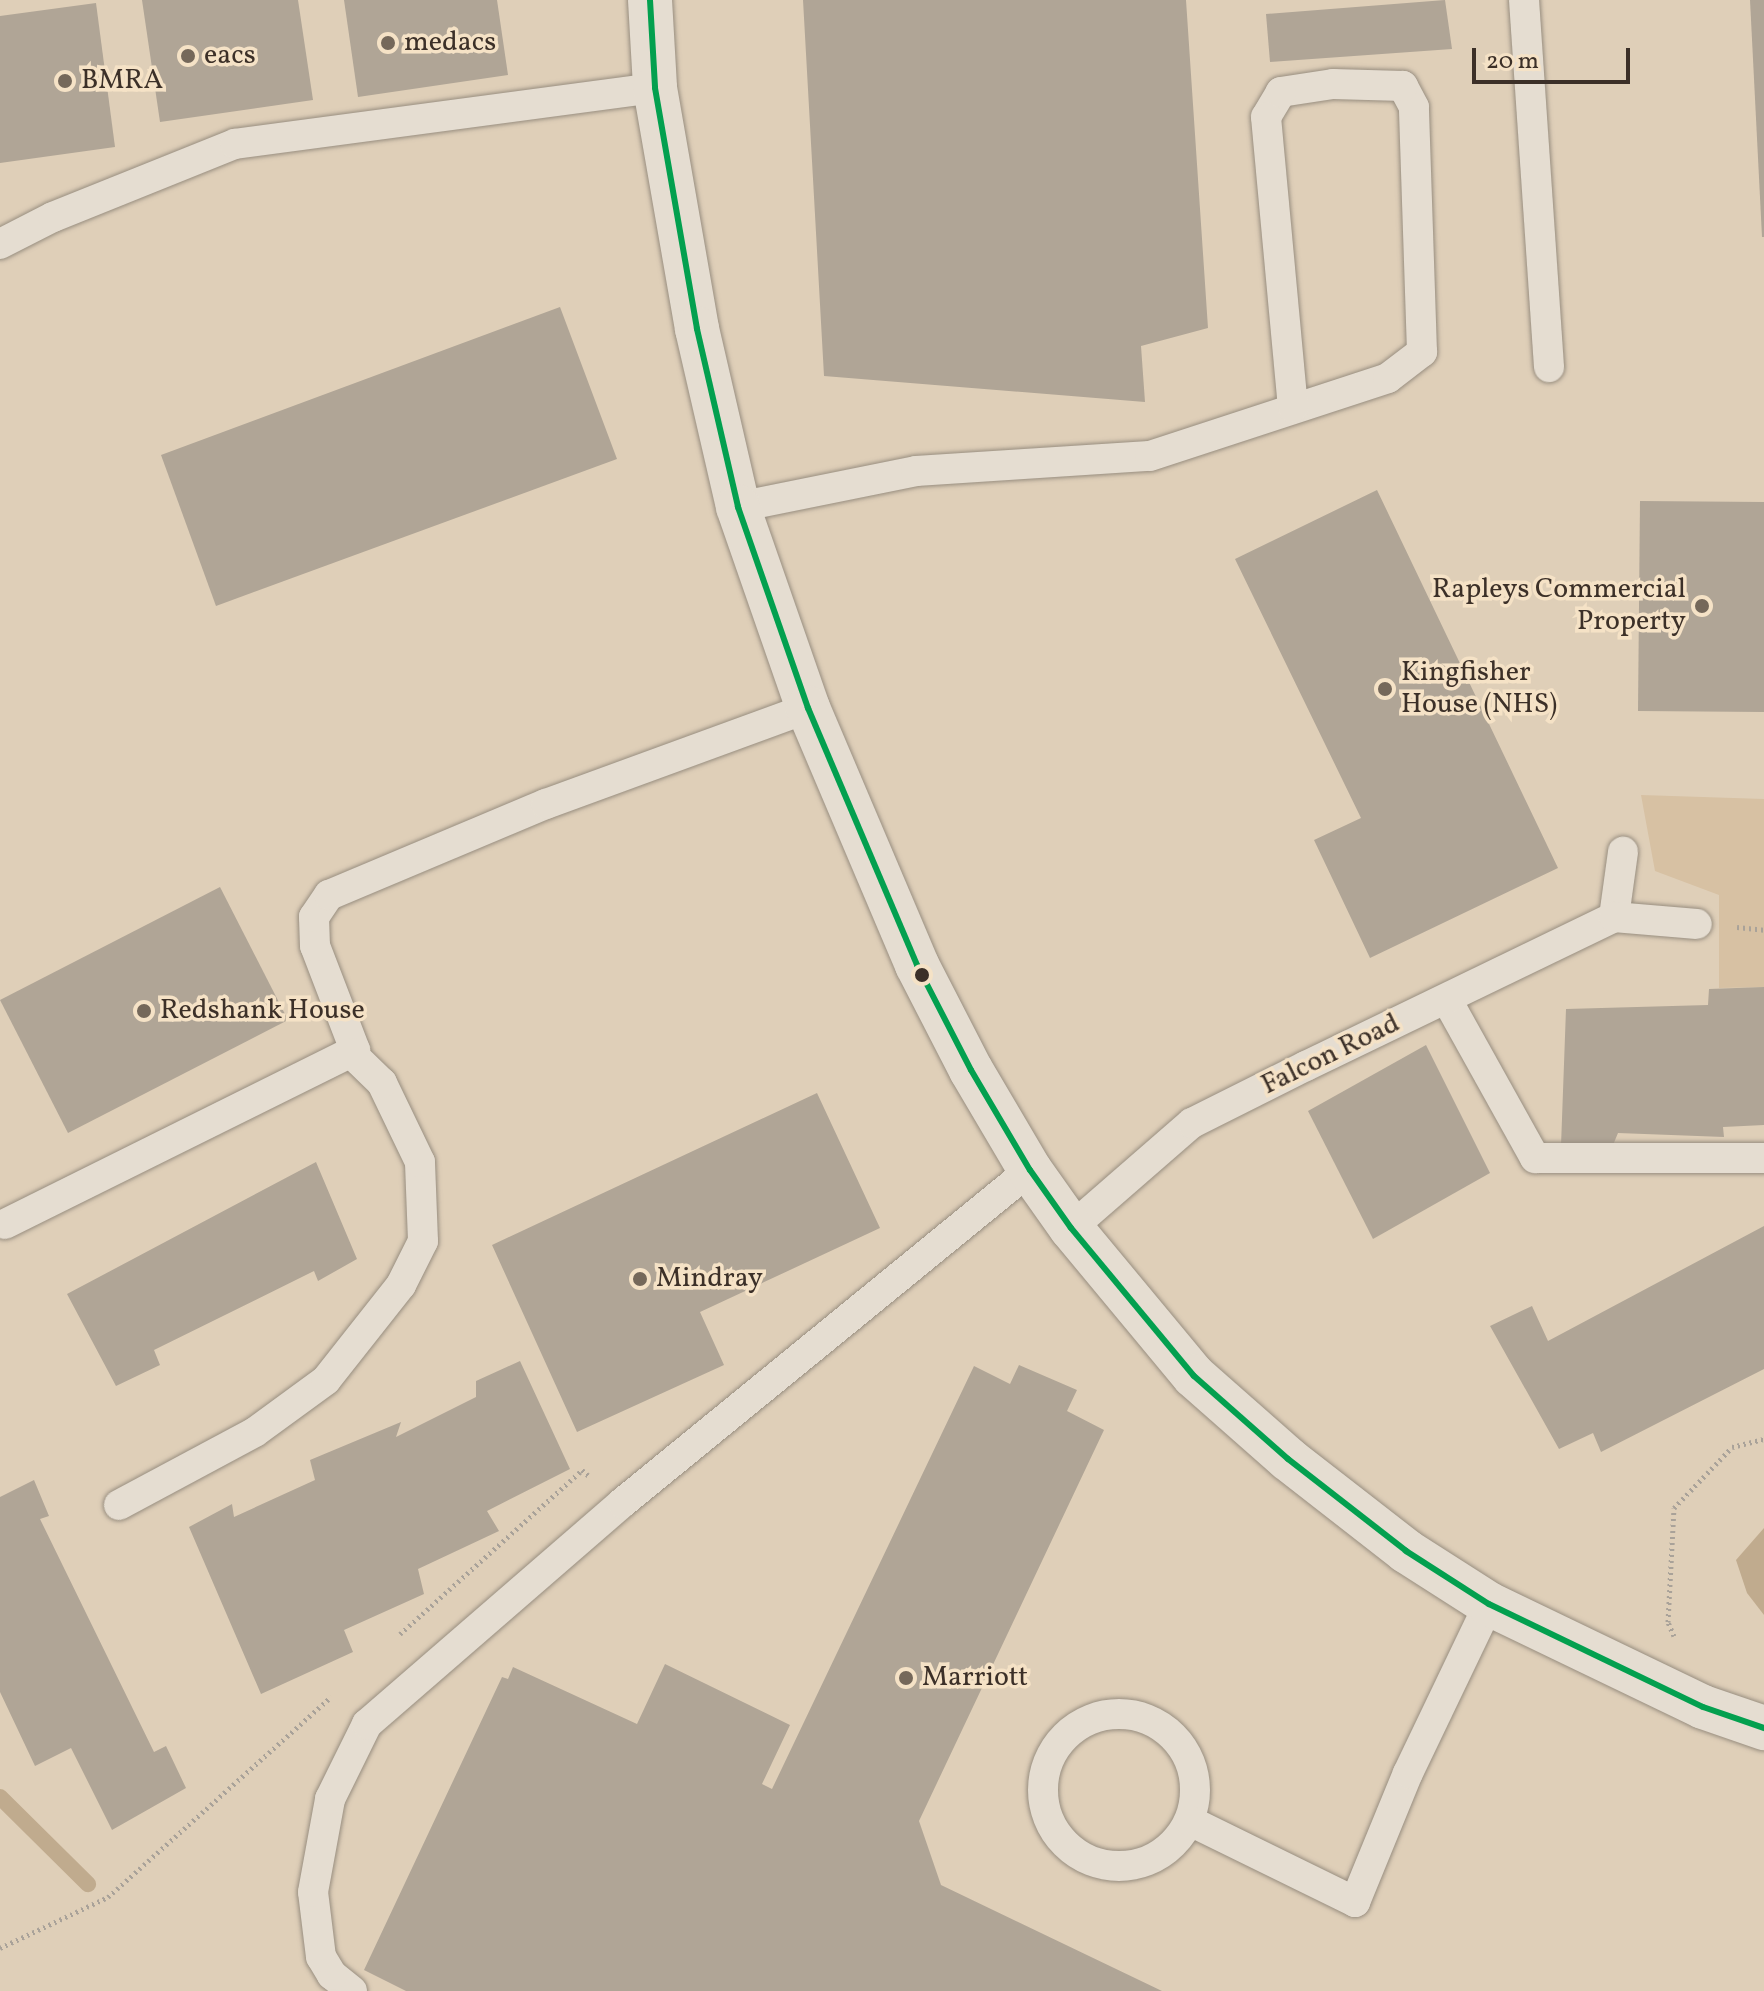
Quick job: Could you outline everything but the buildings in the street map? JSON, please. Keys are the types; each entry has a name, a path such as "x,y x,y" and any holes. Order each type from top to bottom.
{"street":[{"path":"650,0 655,88 697,329 738,507 808,708 917,965 971,1070 1030,1170 1071,1228 1205,1386 1288,1459 1406,1551 1489,1604 1703,1707 1764,1728"}],"lane":[{"path":"1524,0 1549,367"},
{"path":"738,507 916,471 1150,456 1388,378 1422,352 1414,107 1403,86 1333,84 1281,92 1266,117 1293,408"},
{"path":"0,244 53,217 235,144 655,88"},
{"path":"5,1224 355,1050 315,946 314,917 329,895 546,804 808,708"},
{"path":"1623,852 1614,917 1697,924"},
{"name":"Falcon Road","path":"1071,1228 1192,1123 1614,917"},
{"path":"1447,1000 1535,1158 1764,1158"},
{"path":"119,1505 255,1432 326,1380 401,1285 423,1241 420,1162 382,1083 351,1053"},
{"path":"352,1991 332,1975 321,1957 313,1892 330,1799 367,1724 622,1503 1030,1170"},
{"path":"1190,1821 1355,1902 1408,1773 1489,1604"},
{"path":"1112,1713 1137,1715 1172,1734 1191,1764 1195,1798 1190,1821 1175,1843 1144,1862 1114,1866 1078,1855 1052,1827 1042,1793 1050,1756 1071,1729 1087,1719 1112,1713"}],"path":[{"path":"1703,1707 1668,1622 1674,1508 1732,1447 1764,1439"},
{"path":"392,1641 582,1470 622,1503"},
{"path":"0,1948 108,1897 333,1694"}],"shaded area":[{"path":"1641,795 1764,799 1764,987 1719,988 1719,895 1655,871"},
{"path":"1764,1528 1764,1615 1747,1593 1736,1560"}],"waterway":[{"path":"0,1797 88,1884"}],"transit line":[{"path":"650,0 655,88 697,329 738,507 808,708 917,965 971,1070 1030,1170 1071,1228 1194,1376 1288,1459 1406,1551 1489,1604 1703,1707 1764,1728"}],"place":[{"name":"medacs","path":"388,43"},
{"name":"eacs","path":"188,56"},
{"name":"BMRA","path":"65,81"},
{"name":"Rapleys Commercial Property","path":"1702,606"},
{"name":"Kingfisher House (NHS)","path":"1385,689"},
{"name":"Redshank House","path":"144,1011"},
{"name":"Mindray","path":"640,1279"},
{"name":"Marriott","path":"906,1678"}]}
